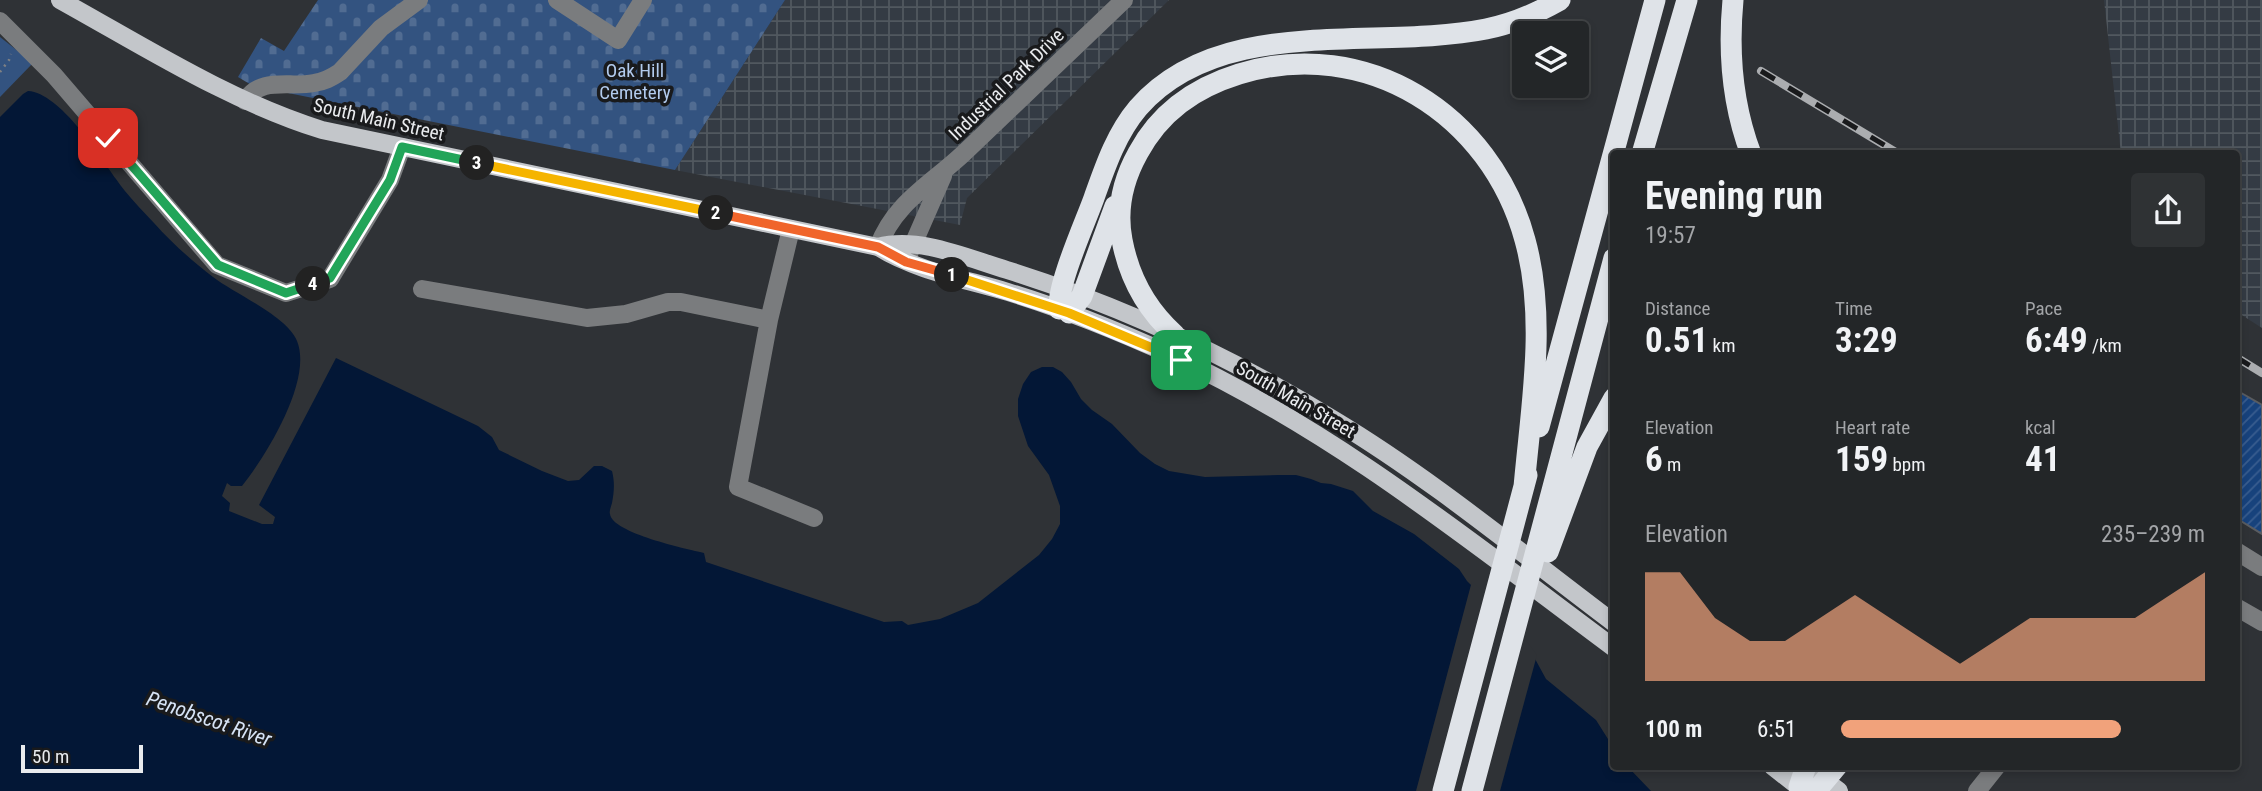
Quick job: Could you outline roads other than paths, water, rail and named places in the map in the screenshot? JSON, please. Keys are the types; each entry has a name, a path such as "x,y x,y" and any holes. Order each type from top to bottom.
{"highway":[{"path":"1063,303 1104,169 1122,131 1148,98 1184,72 1224,55 1270,45 1438,35 1487,29 1520,19 1560,0"},
{"path":"1615,150 1655,0"},
{"path":"1643,150 1687,0"},
{"path":"1733,0 1733,84 1741,126 1750,150"},
{"path":"1063,303 1082,296 1125,181 1147,136 1173,108 1191,94 1216,81 1258,69 1301,64 1357,71 1399,85 1439,109 1461,127 1487,156 1508,192 1526,241 1533,279 1535,318 1524,487"},
{"path":"1443,791 1610,167"},
{"path":"1125,181 1120,222 1127,262 1137,287 1150,308 1175,335"},
{"path":"1472,791 1502,675 1559,496 1610,275"},
{"path":"1559,496 1610,405"},
{"path":"1809,770 1820,785"}],"main road":[{"name":"South Main Street","path":"60,0 245,101 322,130 878,247 896,244 909,253 960,256 1190,364 1312,430 1399,487 1610,645"},
{"name":"South Main Street","path":"1082,296 1175,335 1267,381 1359,436 1610,620"},
{"path":"1782,770 1820,785"}],"street":[{"path":"245,101 252,92 262,86 316,83 332,77 340,72 381,28 419,0"},
{"path":"557,0 618,40 643,0"},
{"name":"Industrial Park Drive","path":"878,247 896,212 946,170 1124,0"},
{"path":"0,21 54,75 218,265 286,293 330,278 390,180 402,147"},
{"name":"Industrial Park Drive","path":"909,253 946,170"},
{"path":"791,229 769,320 738,488 814,518"},
{"path":"422,289 587,318 626,314 668,302 694,303 769,320"},
{"path":"2240,553 2262,567"},
{"path":"2240,609 2262,622"},
{"path":"1977,791 1994,770"}],"water":[{"name":"Penobscot River","path":"28,91 40,94 53,102 78,127 129,196 182,252 213,277 272,314 297,341 299,376 293,396 274,437 242,486 231,486 227,483 222,496 230,503 229,511 262,524 273,524 275,517 259,505 336,358 478,426 492,437 499,450 542,471 568,481 579,480 594,466 602,466 612,471 614,487 610,514 623,528 667,544 704,553 706,562 884,622 902,621 908,625 940,619 978,603 1039,555 1052,539 1060,524 1060,506 1049,475 1028,446 1018,416 1018,399 1031,372 1042,367 1053,367 1062,372 1092,410 1112,424 1140,453 1169,471 1205,477 1296,475 1331,484 1353,491 1373,511 1414,534 1459,569 1467,581 1508,622 1534,657 1546,679 1596,720 1610,742 1610,770 1631,770 1651,791 0,791 0,117"}],"railway":[{"path":"1761,71 1892,150"},
{"path":"2240,359 2262,373"}],"park label":[{"name":"Oak Hill Cemetery","path":"635,81"}]}
